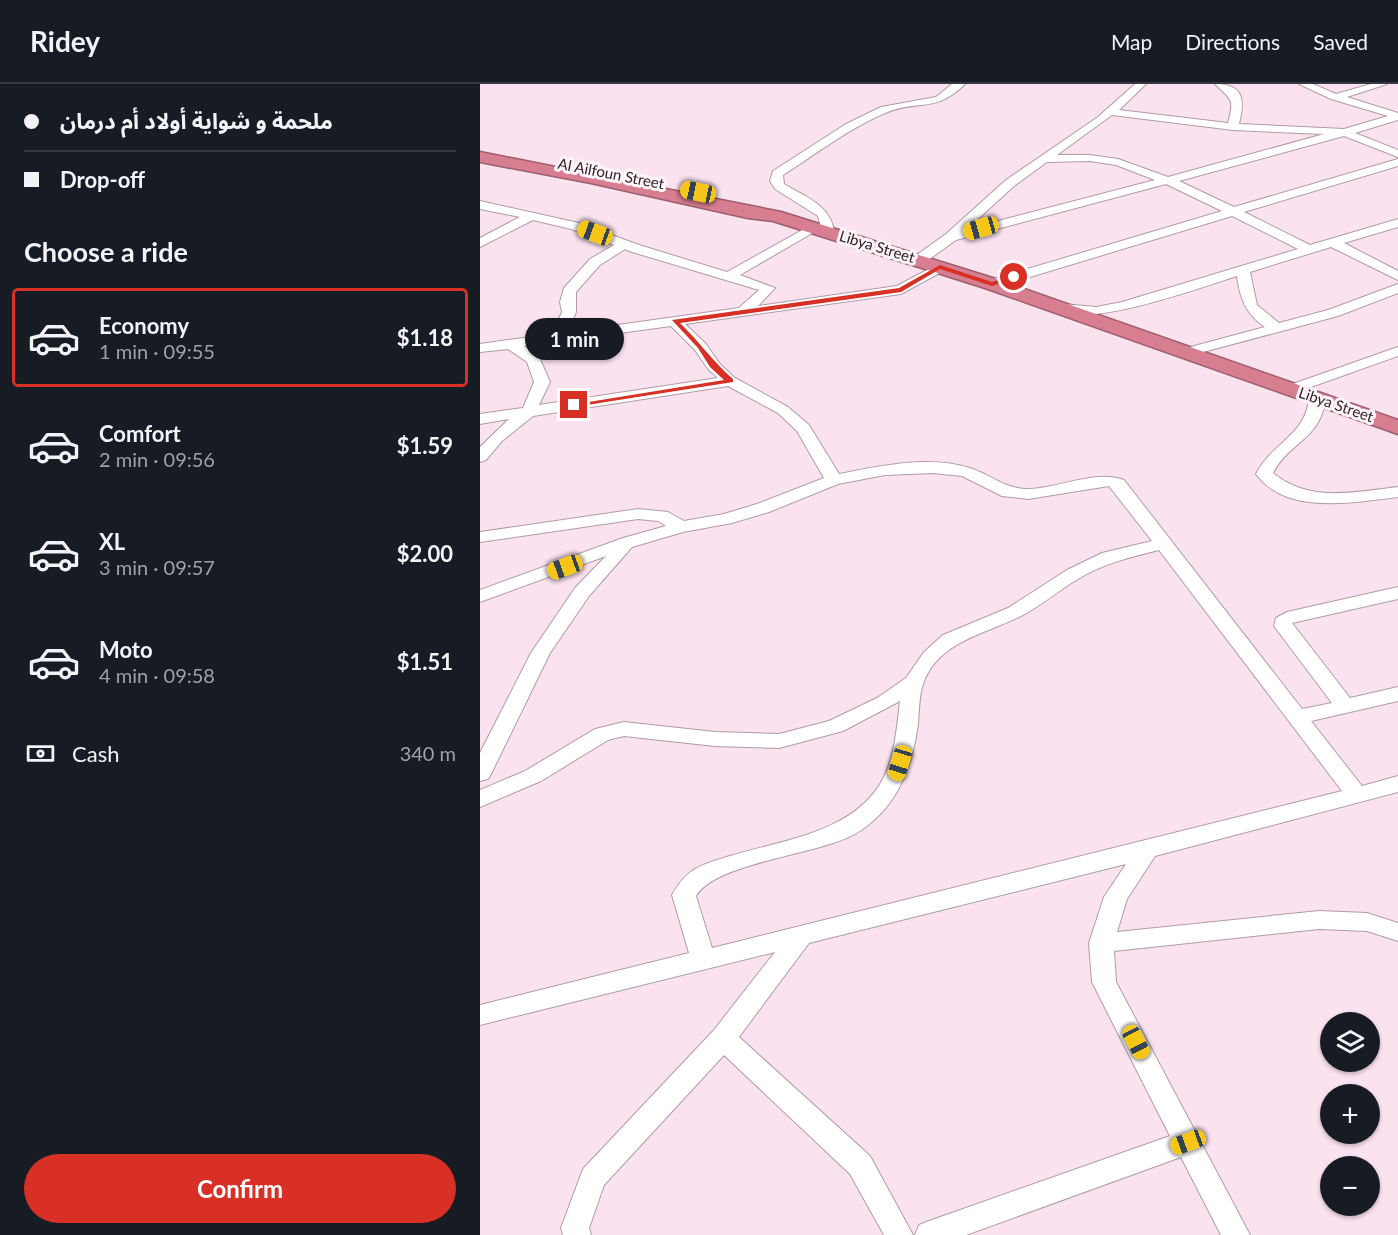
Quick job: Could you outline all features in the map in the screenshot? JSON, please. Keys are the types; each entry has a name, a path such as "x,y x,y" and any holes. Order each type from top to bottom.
{"highway":[{"name":"Al Ailfoun Street","path":"480,150 687,189 760,207 775,216"},
{"name":"Libya Street","path":"480,157 591,178 748,213 775,216 992,284 1398,426"}],"street":[{"path":"731,275 821,230 827,221 822,214 780,186 776,181 777,174 850,126 885,110 939,100 949,90 960,84"},
{"path":"919,260 951,237 1010,183 1111,112 1141,84"},
{"path":"1220,84 1234,93 1238,106 1233,127"},
{"path":"1304,84 1335,97 1398,116"},
{"path":"1335,97 1382,84"},
{"path":"1366,125 1368,106"},
{"path":"1111,112 1233,127 1344,132 1398,154"},
{"path":"951,237 1398,116"},
{"path":"1045,159 1105,159 1168,180 1309,250"},
{"path":"992,284 1398,162"},
{"path":"480,205 575,226 622,245 731,275 768,288 743,312"},
{"path":"480,243 532,216"},
{"path":"1062,308 1096,311 1124,306 1398,223"},
{"path":"1334,243 1398,276"},
{"path":"558,337 569,312 567,302 569,291 595,262 622,245"},
{"path":"480,348 901,290 940,267"},
{"path":"1244,270 1246,302 1256,315 1277,328"},
{"path":"1188,352 1349,308 1398,288"},
{"path":"1124,306 1116,320 1124,330"},
{"path":"675,321 701,347 713,366 730,381 783,411 803,428 834,480"},
{"path":"480,457 496,438 529,411 542,382 534,360 511,344"},
{"path":"1292,389 1398,351"},
{"path":"480,419 730,381"},
{"path":"1317,397 1318,410 1315,418 1299,437 1268,464 1264,474 1274,484 1292,493 1317,497 1398,492"},
{"path":"480,596 629,542 763,508 834,480 885,470 933,468 966,472 1008,492 1028,494 1110,481 1118,484 1165,543 1357,795"},
{"path":"480,537 638,514 662,516 681,527"},
{"path":"480,774 541,653 582,592 629,542"},
{"path":"480,799 533,776 602,734 624,729 715,739 779,741 836,726 884,703 913,683 931,656 950,639 1015,612 1073,574 1108,557 1165,543"},
{"path":"1345,706 1283,626 1283,622 1287,618 1398,593"},
{"path":"703,959 684,895 694,879 717,869 846,829 879,804 895,777 904,748 913,683"},
{"path":"1298,717 1398,694"},
{"path":"480,1015 1147,850 1398,784"},
{"path":"1147,850 1116,897 1101,943 1104,982 1236,1235"},
{"path":"1101,943 1319,920 1367,922 1398,932"},
{"path":"577,1235 575,1228 593,1178 723,1038 802,934"},
{"path":"723,1038 860,1165 899,1235"},
{"path":"929,1235 1188,1142"}],"route":[{"path":"574,405 730,381 713,366 701,347 675,321 901,290 940,267 992,284 1014,277"}]}
